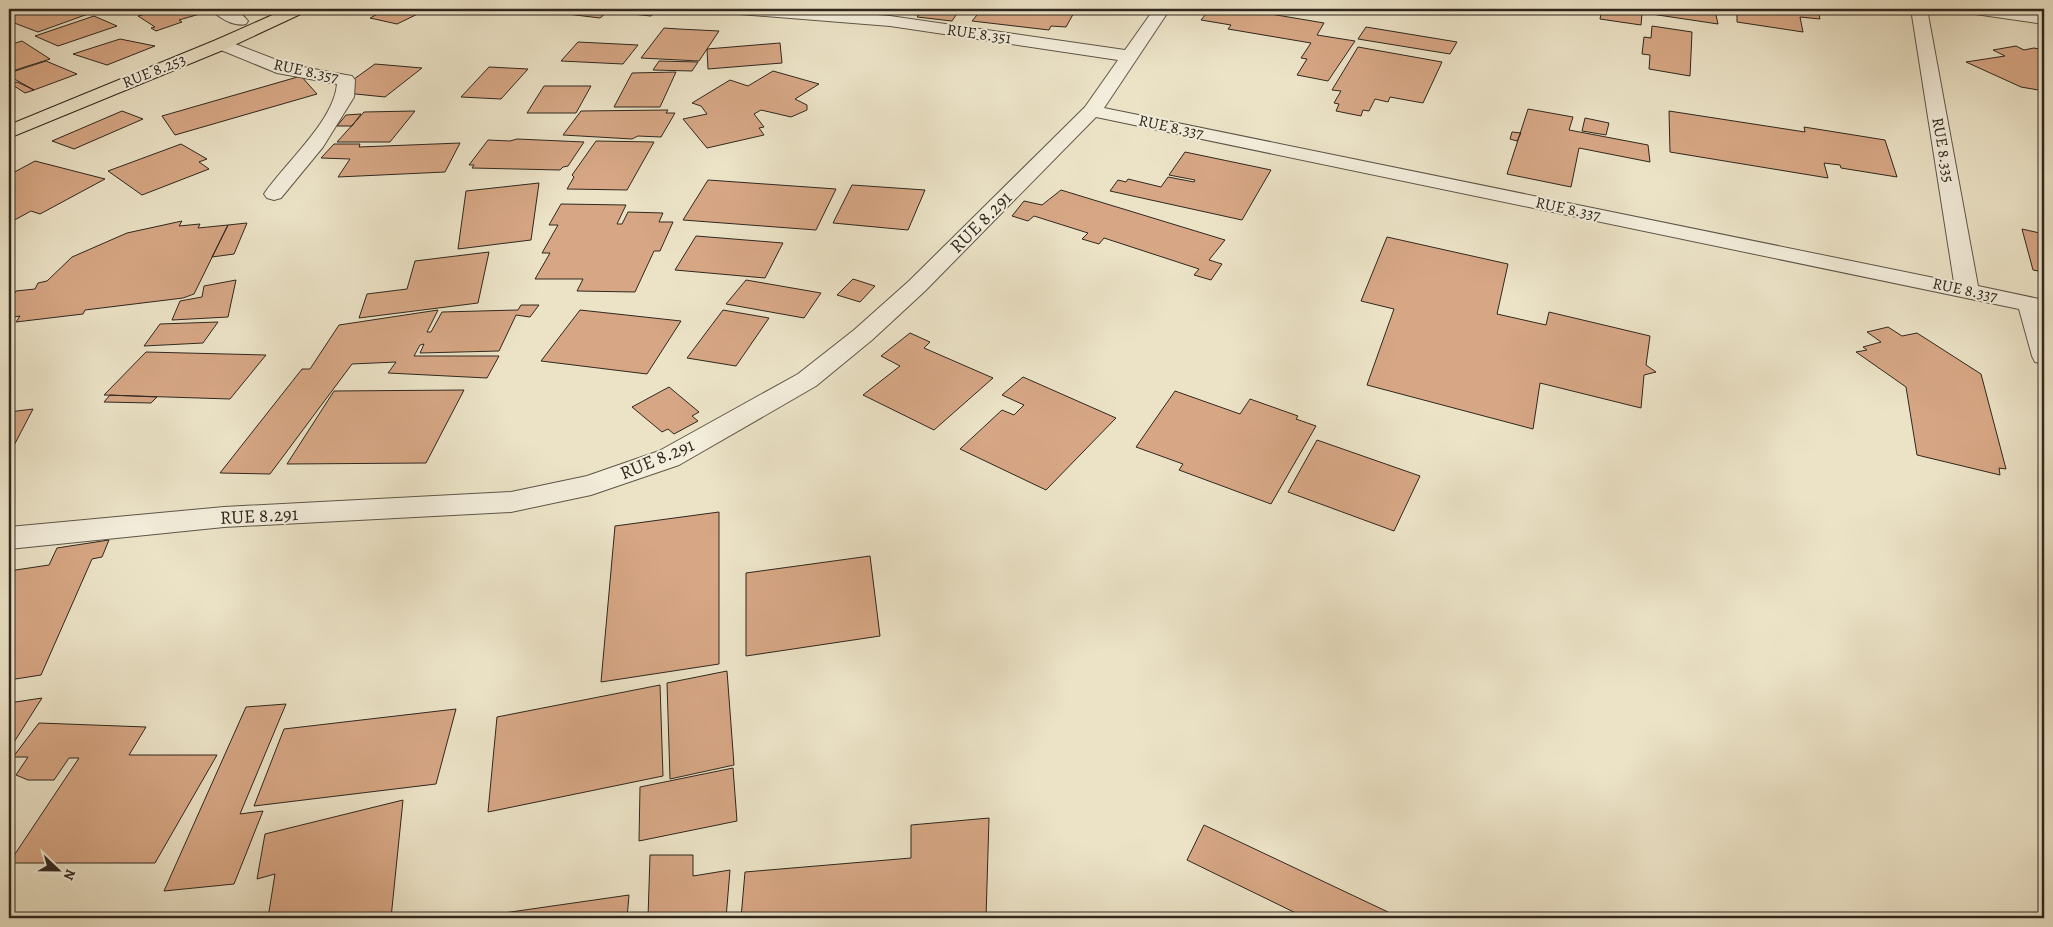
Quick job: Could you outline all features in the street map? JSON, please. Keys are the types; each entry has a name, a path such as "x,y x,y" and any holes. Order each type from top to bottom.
{"highway":[{"name":"RUE 8.253","path":"9,122 271,9"},
{"name":"RUE 8.253","path":"9,132 222,44 299,9"}],"street":[{"path":"219,9 240,22"},
{"name":"RUE 8.351","path":"739,9 890,21 1129,56"},
{"name":"RUE 8.291","path":"9,538 224,517 512,502 590,485 670,458 807,380 863,335 917,286 1092,111 1162,9"},
{"name":"RUE 8.335","path":"1919,9 1967,291"},
{"path":"1975,9 2044,19"},
{"name":"RUE 8.357","path":"222,44 283,69 346,80 345,97 316,143 274,194"},
{"name":"RUE 8.337","path":"1092,111 2037,305"},
{"path":"2037,305 2044,356"}],"building":[{"path":"11,9 73,9 88,14 38,32 9,21 9,10"},
{"path":"166,9 196,9 203,13 179,20 182,22 156,31 151,28 155,27 138,16"},
{"path":"387,9 428,9 397,24 370,18"},
{"path":"574,9 611,9 600,18 567,14"},
{"path":"615,9 659,9 651,16 611,12"},
{"path":"856,9 960,9 952,21 917,17 919,15"},
{"path":"982,9 1076,9 1066,27 1051,26 1049,30 972,21"},
{"path":"1210,9 1241,9 1324,23 1317,35 1355,41 1328,81 1297,75 1307,59 1301,58 1311,43 1228,29 1231,25 1201,20"},
{"path":"1602,9 1642,14 1641,25 1600,19"},
{"path":"1618,9 1700,9 1715,11 1718,24"},
{"path":"1737,9 1818,9 1820,19 1800,17 1803,32 1737,22"},
{"path":"94,16 117,26 58,46 35,36"},
{"path":"1652,26 1692,32 1690,76 1649,69 1650,55 1642,54 1644,37 1651,38"},
{"path":"1366,27 1457,42 1450,54 1358,39"},
{"path":"664,28 719,31 699,61 641,58"},
{"path":"120,39 155,46 107,65 73,54"},
{"path":"22,41 50,59 9,72 9,45"},
{"path":"578,42 638,45 623,64 561,61"},
{"path":"780,43 782,63 708,69 707,49"},
{"path":"2016,46 2024,50 2034,48 2044,50 2044,91 2021,87 1966,62 2005,56 1993,50"},
{"path":"1358,47 1442,62 1423,103 1390,97 1388,102 1375,99 1369,111 1363,110 1361,116 1336,111 1339,104 1334,103 1341,91 1332,90"},
{"path":"46,61 77,74 34,90 9,76 9,73"},
{"path":"659,61 698,62 692,71 653,70"},
{"path":"375,64 422,68 385,97 336,92"},
{"path":"489,67 528,69 501,99 461,97"},
{"path":"773,71 819,84 795,99 807,105 807,110 791,117 761,110 754,114 764,127 759,128 764,135 707,148 683,119 707,114 701,106 692,103 730,80 748,86"},
{"path":"676,72 660,107 614,107 632,73"},
{"path":"301,76 317,94 175,135 162,116"},
{"path":"17,82 34,90 25,93 11,84"},
{"path":"544,86 591,86 576,113 527,113"},
{"path":"1528,109 1573,117 1569,130 1648,145 1650,162 1579,148 1571,187 1507,174"},
{"path":"668,110 666,113 675,113 661,137 638,136 632,139 563,135 581,111"},
{"path":"122,111 143,119 74,149 52,141"},
{"path":"415,111 390,142 337,142 364,112"},
{"path":"1669,111 1805,132 1804,127 1885,140 1897,177 1841,168 1840,165 1824,163 1828,178 1670,152"},
{"path":"361,114 352,126 337,126 346,115"},
{"path":"1585,118 1609,123 1606,135 1582,131"},
{"path":"1512,132 1521,133 1517,141 1510,139"},
{"path":"517,139 584,142 568,166 560,170 472,168 474,165 469,165 488,140 510,141"},
{"path":"596,141 654,142 627,190 567,189 574,177 572,175"},
{"path":"460,143 445,172 338,177 350,159 321,158 334,144 360,144 359,147"},
{"path":"181,144 207,159 199,162 209,169 142,195 108,171"},
{"path":"1185,152 1271,170 1242,220 1110,191 1118,180 1126,182 1128,179 1161,187 1168,177 1194,182 1195,180 1169,175"},
{"path":"35,161 105,179 40,214 31,211 9,223 9,175"},
{"path":"708,180 836,189 816,230 683,220"},
{"path":"539,183 531,240 458,249 466,191"},
{"path":"852,185 925,190 908,230 833,223"},
{"path":"1061,190 1225,240 1209,260 1222,264 1211,280 1194,275 1199,269 1104,238 1099,244 1082,239 1088,233 1034,216 1028,221 1012,216 1024,201 1042,205"},
{"path":"561,204 626,205 617,224 622,224 628,212 663,213 659,222 673,222 660,251 654,251 635,292 577,291 583,279 535,279 550,253 542,253 558,225 549,225"},
{"path":"182,221 179,226 200,224 198,228 228,225 194,294 183,298 85,310 83,314 16,322 20,316 9,318 9,302 16,291 35,289 38,283 47,281 72,257 127,233"},
{"path":"247,223 234,254 212,257 228,225"},
{"path":"2022,229 2044,234 2044,272 2033,270"},
{"path":"696,236 783,243 765,278 675,270"},
{"path":"1387,237 1508,264 1497,314 1546,325 1549,312 1650,336 1646,365 1656,372 1644,375 1641,408 1540,383 1533,429 1367,385 1394,309 1361,301"},
{"path":"489,252 478,303 359,318 367,294 407,289 415,261"},
{"path":"853,279 875,286 860,302 837,295"},
{"path":"236,280 228,317 172,320 180,301 202,297 204,286"},
{"path":"746,280 821,293 804,318 726,304"},
{"path":"521,305 539,305 530,317 516,315 499,351 420,353 424,344 420,345 414,356 499,356 487,378 388,373 396,362 352,364 270,474 220,473 302,369 310,369 339,325 438,310 427,332 431,332 442,312 518,310"},
{"path":"580,310 681,321 647,374 541,361"},
{"path":"723,310 769,318 736,366 687,358"},
{"path":"218,322 203,343 144,346 160,324"},
{"path":"1888,327 1902,336 1917,333 1981,374 2006,469 1999,468 2000,475 1917,455 1906,387 1856,352 1867,350 1863,347 1881,342 1867,332"},
{"path":"910,333 930,342 924,348 993,378 934,430 863,395 900,366 881,356"},
{"path":"146,352 266,355 230,399 104,395"},
{"path":"1023,377 1116,418 1046,490 960,449 1002,410 1014,415 1024,405 1002,395"},
{"path":"669,387 699,412 692,416 698,421 674,434 668,429 662,432 632,407"},
{"path":"464,390 426,463 287,464 334,391"},
{"path":"1175,391 1240,414 1250,399 1298,416 1296,419 1316,426 1271,504 1179,470 1183,464 1136,447"},
{"path":"110,395 157,397 151,403 104,402"},
{"path":"33,409 9,455 9,412"},
{"path":"1317,440 1420,476 1394,531 1288,492"},
{"path":"719,512 719,664 601,682 615,526"},
{"path":"109,540 102,557 92,559 41,675 9,680 9,571 49,565 57,548"},
{"path":"870,556 880,636 746,656 746,573"},
{"path":"727,671 734,765 670,779 667,683"},
{"path":"660,685 663,776 488,812 497,717"},
{"path":"42,698 9,750 9,703"},
{"path":"286,704 240,814 263,811 234,884 164,891 246,707"},
{"path":"456,709 436,784 254,806 284,729"},
{"path":"39,723 146,727 129,755 217,755 155,863 9,863 79,758 69,758 54,780 28,780 16,775 28,757 13,757"},
{"path":"733,768 737,821 639,841 640,787"},
{"path":"403,800 391,918 268,918 275,874 257,879 265,834"},
{"path":"989,818 986,918 741,918 745,872 911,858 911,825"},
{"path":"1204,825 1388,912 1385,918 1306,918 1187,860"},
{"path":"650,855 693,855 693,876 730,870 726,918 648,918"},
{"path":"629,895 627,918 469,918"}]}
